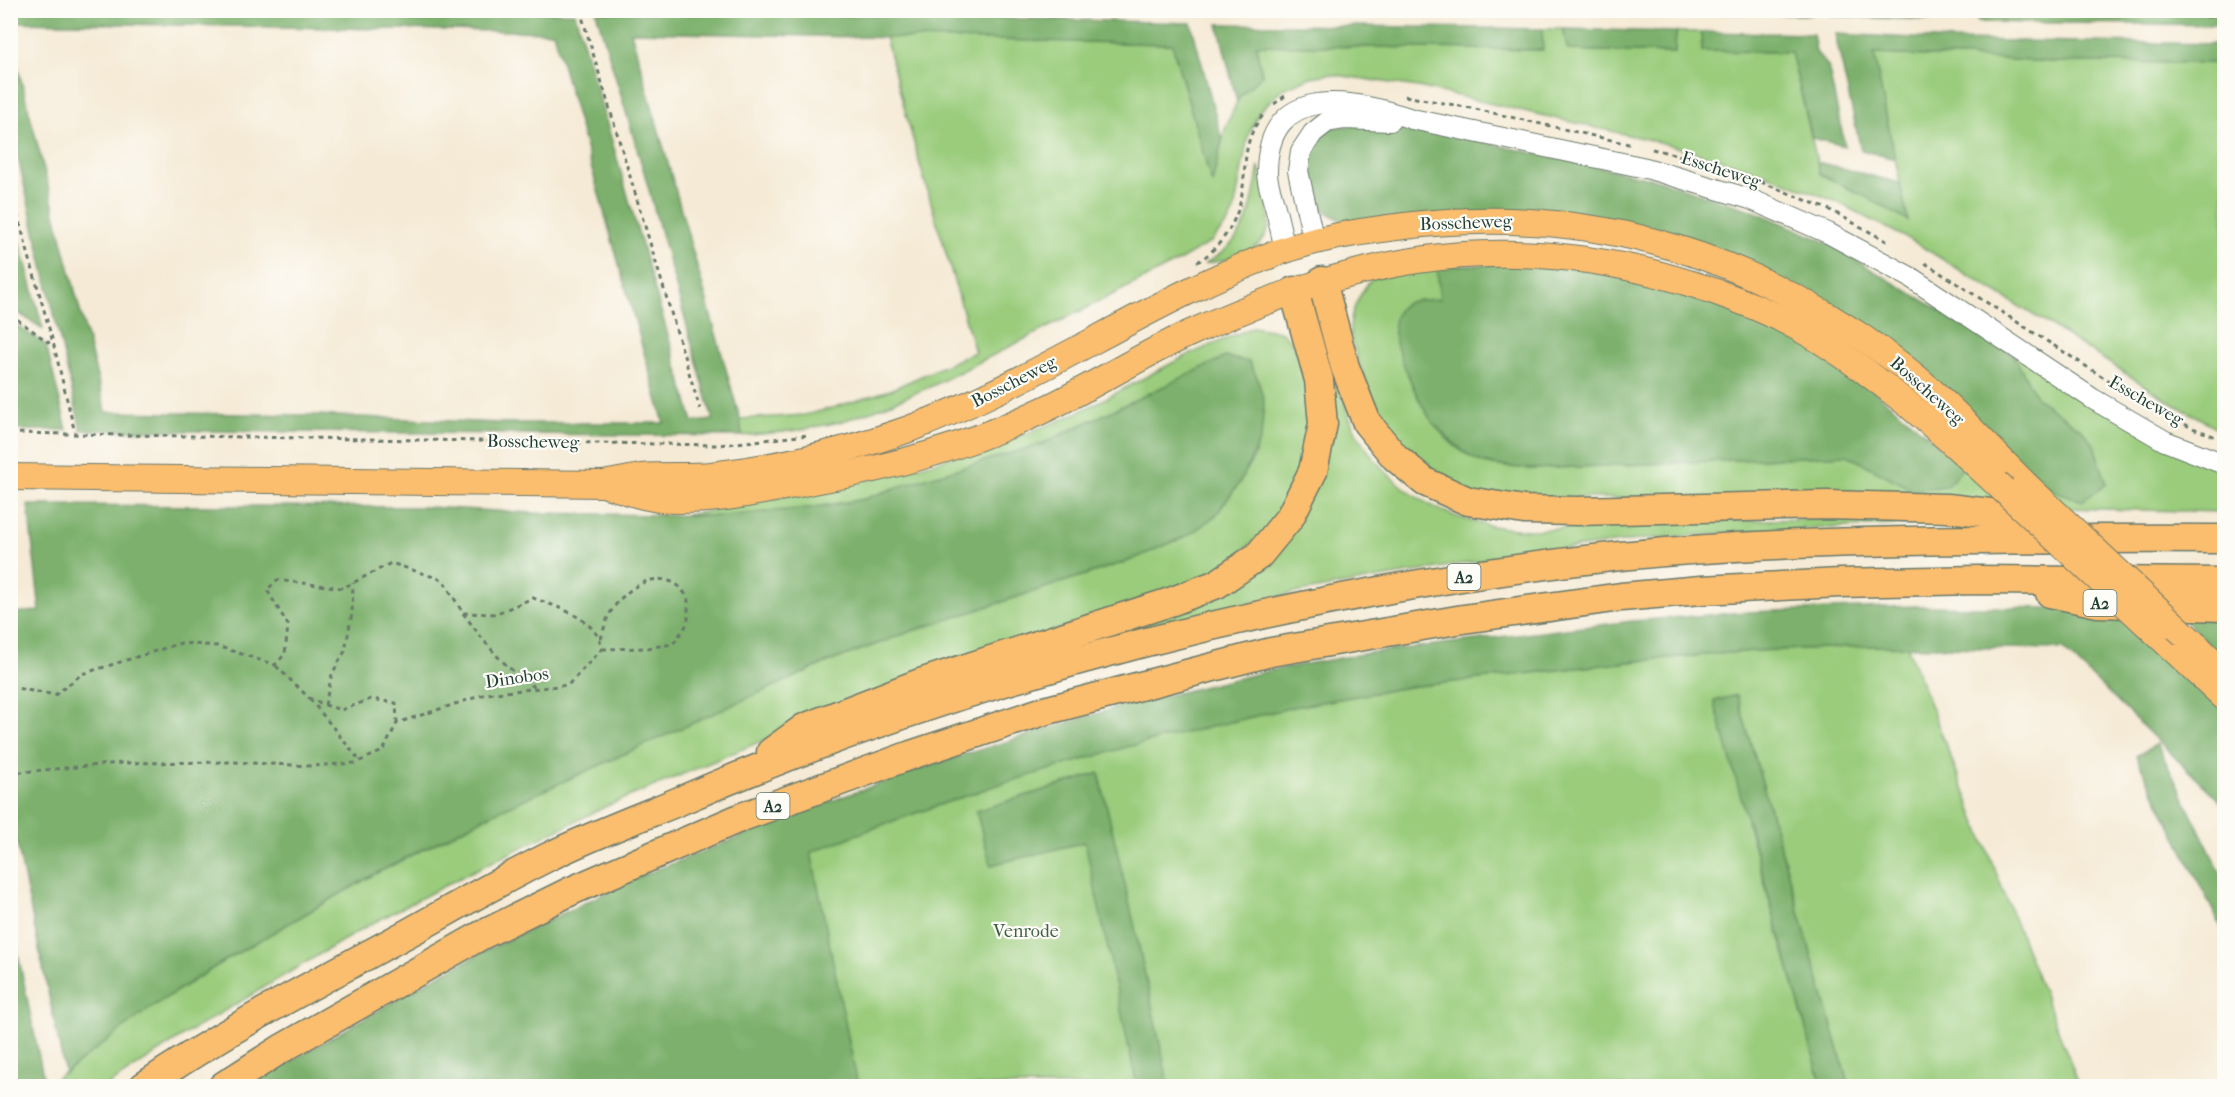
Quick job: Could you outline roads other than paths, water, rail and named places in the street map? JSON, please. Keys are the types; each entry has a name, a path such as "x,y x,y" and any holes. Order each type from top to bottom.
{"highway":[{"name":"A2","path":"1322,281 1345,367 1367,423 1395,457 1425,482 1468,501 1524,510 1556,511 1826,505 1948,508 2219,539"},
{"name":"A2","path":"740,774 804,728 920,683 1173,601 1217,584 1258,556 1290,517 1313,471 1323,424 1319,380 1294,291"},
{"name":"A2","path":"144,1086 261,1013 548,857 740,774 889,719 1025,675 1255,615 1456,578 1628,556 1839,541 2219,539"},
{"name":"A2","path":"1978,580 2098,603 2224,607"},
{"name":"A2","path":"223,1086 281,1049 440,959 571,891 742,817 911,754 1044,711 1271,652 1475,618 1622,597 1701,590 1840,583 1978,580 2224,582"}],"main road":[{"name":"Bosscheweg","path":"10,477 603,484 642,477 709,475 787,463 839,452 958,410 1031,375 1168,300 1285,249 1365,231 1429,222 1492,220 1572,224 1648,239 1708,257 1781,289 1831,317 1892,358 1940,399 2025,484 2224,672"},
{"path":"1314,242 1322,281"},
{"path":"1285,249 1294,291"},
{"name":"Bosscheweg","path":"603,484 658,499 709,498 861,473 919,457 1040,412 1182,337 1240,311 1322,281 1371,268 1432,257 1485,253 1545,254 1617,264 1699,286 1759,309 1819,340 1880,382 1925,418 2224,697"}],"street":[{"name":"Esscheweg","path":"1285,249 1267,176 1269,150 1281,122 1304,106 1333,102 1383,110 1412,119 1646,168 1750,199 1828,233 1911,277 2093,399 2165,441 2224,464"},
{"name":"Esscheweg","path":"1314,242 1299,171 1301,151 1313,133 1327,122 1345,119 1381,122 1412,119"}],"park label":[{"name":"Venrode","path":"1026,931"}]}
